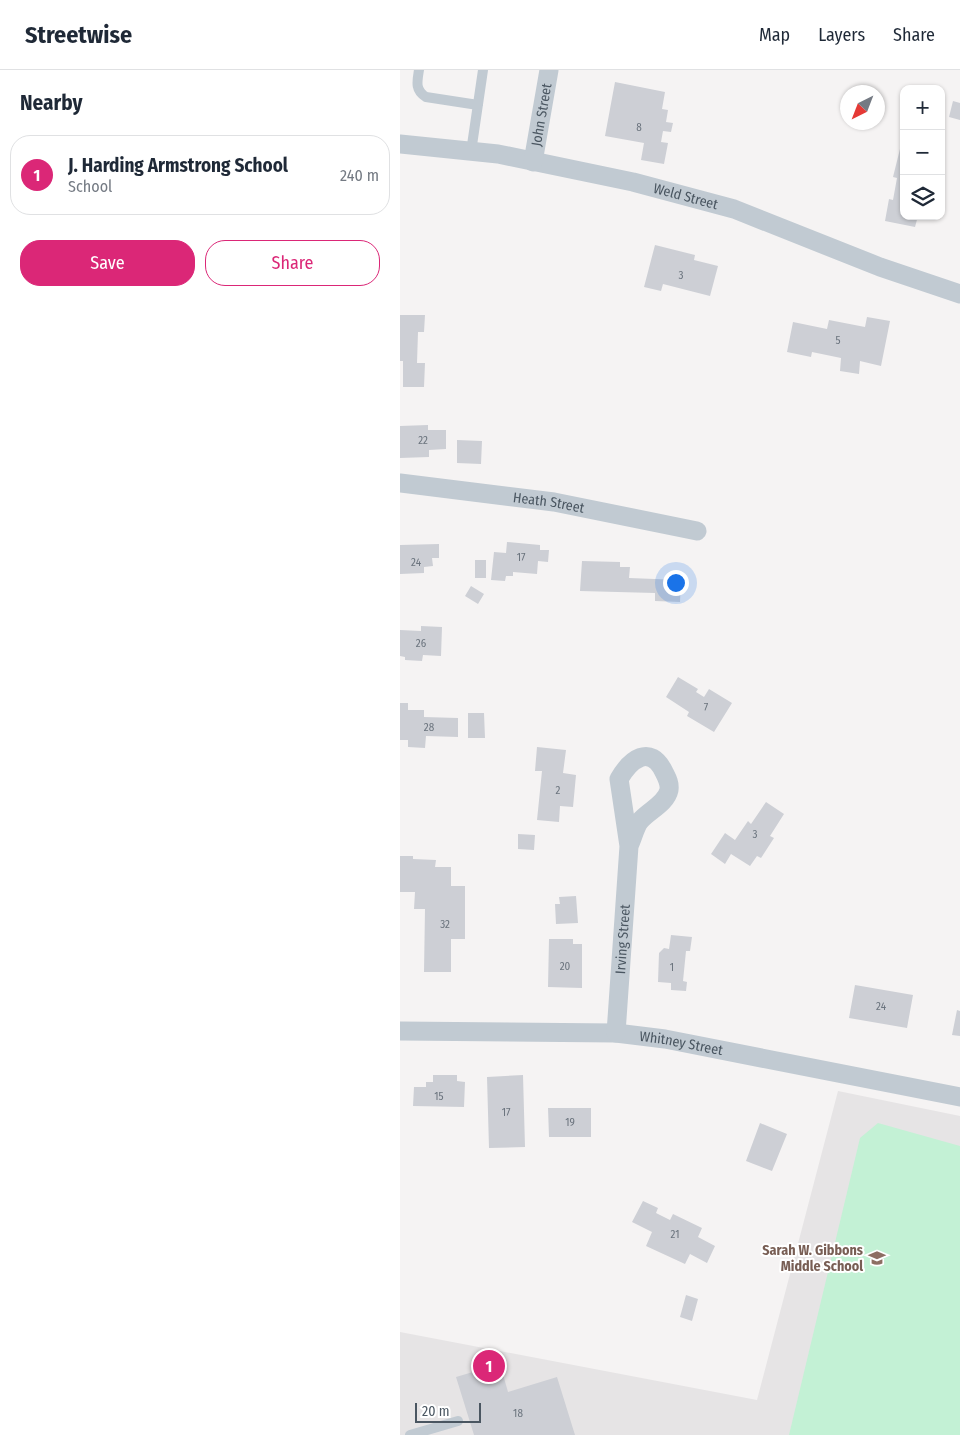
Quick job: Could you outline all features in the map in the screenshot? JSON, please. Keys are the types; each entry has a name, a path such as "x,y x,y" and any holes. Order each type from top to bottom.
{"street":[{"name":"John Street","path":"533,162 549,70"},
{"name":"Weld Street","path":"400,144 471,152 533,162 634,182 734,209 880,267 960,294"},
{"name":"Heath Street","path":"400,483 554,502 697,531"},
{"name":"Irving Street","path":"616,1032 629,846"},
{"name":"Whitney Street","path":"400,1031 616,1032 665,1039 960,1097"}],"lane":[{"path":"419,70 416,85 426,97 478,105"},
{"path":"471,152 483,70"},
{"path":"410,1435 458,1421"}],"shaded area":[{"name":"Sarah W. Gibbons Middle School","path":"838,1091 960,1116 960,1435 400,1435 400,1332 757,1400"}],"green space":[{"name":"Sarah W. Gibbons Middle School","path":"878,1123 960,1146 960,1435 789,1435 860,1138"}],"building":[{"path":"615,82 665,92 662,109 668,110 666,122 673,123 671,132 663,131 661,142 668,143 664,164 641,160 644,143 605,136"},
{"path":"953,101 960,103 960,120 949,117"},
{"path":"900,149 900,220 917,220 915,227 885,221 889,199 893,200 897,178 893,177"},
{"path":"655,245 695,255 694,260 718,266 710,296 663,284 661,291 644,287"},
{"path":"400,315 425,315 424,332 418,332 417,363 425,363 424,387 403,387 403,361 400,361"},
{"path":"867,317 890,321 881,366 860,361 859,374 840,371 841,358 812,352 811,357 787,352 793,322 827,329 829,320 865,327"},
{"path":"428,425 428,430 446,430 446,449 429,450 429,457 400,458 400,426"},
{"path":"457,440 482,441 481,464 457,463"},
{"path":"507,542 540,545 540,550 549,550 548,562 538,561 537,574 513,572 513,576 506,576 505,581 491,580 494,552 506,553"},
{"path":"439,544 439,558 432,558 433,566 424,567 424,573 400,574 400,545"},
{"path":"475,560 486,560 486,578 475,578"},
{"path":"582,561 620,562 620,567 630,567 629,578 681,580 680,602 655,601 655,593 580,591"},
{"path":"471,586 484,594 478,604 465,596"},
{"path":"421,626 442,627 441,656 423,655 422,661 405,660 405,657 400,656 400,630 421,631"},
{"path":"678,677 698,689 696,692 704,697 709,689 732,703 714,732 687,716 689,712 666,697"},
{"path":"400,703 408,703 408,710 424,710 424,717 458,718 458,737 426,736 425,748 408,747 408,740 400,740"},
{"path":"468,713 484,713 485,738 468,738"},
{"path":"537,747 566,750 563,773 576,775 573,807 560,806 559,822 537,820 542,771 535,771"},
{"path":"766,802 784,814 770,836 774,838 761,858 757,856 750,866 731,854 725,864 711,854 725,833 735,840 748,821 751,824"},
{"path":"518,834 535,835 534,850 518,849"},
{"path":"400,856 413,856 413,859 436,860 435,867 451,867 451,886 465,886 465,939 451,939 451,972 424,972 425,909 414,909 415,892 400,892"},
{"path":"576,896 578,923 556,924 555,904 560,904 559,897"},
{"path":"671,935 692,937 690,951 686,951 683,981 687,982 686,991 671,990 671,983 658,982 659,953 664,948 669,949"},
{"path":"549,939 573,939 573,944 582,944 582,988 548,987"},
{"path":"855,985 913,995 907,1028 849,1018"},
{"path":"957,1010 960,1011 960,1036 952,1035"},
{"path":"433,1075 457,1075 457,1081 465,1082 464,1107 413,1106 414,1087 426,1087 426,1082 433,1082"},
{"path":"523,1075 525,1147 489,1148 487,1077"},
{"path":"548,1108 591,1108 591,1137 549,1137"},
{"path":"760,1123 787,1134 772,1171 746,1161"},
{"path":"643,1201 658,1208 656,1213 670,1220 673,1214 702,1228 698,1237 715,1246 707,1263 690,1254 685,1264 646,1246 652,1232 632,1222"},
{"path":"686,1295 698,1299 692,1321 680,1317"},
{"path":"500,1364 508,1392 557,1377 575,1435 474,1435 456,1377"}],"place":[{"name":"Sarah W. Gibbons Middle School","path":"877,1258"},
{"name":"J. Harding Armstrong School","path":"489,1366"}]}
